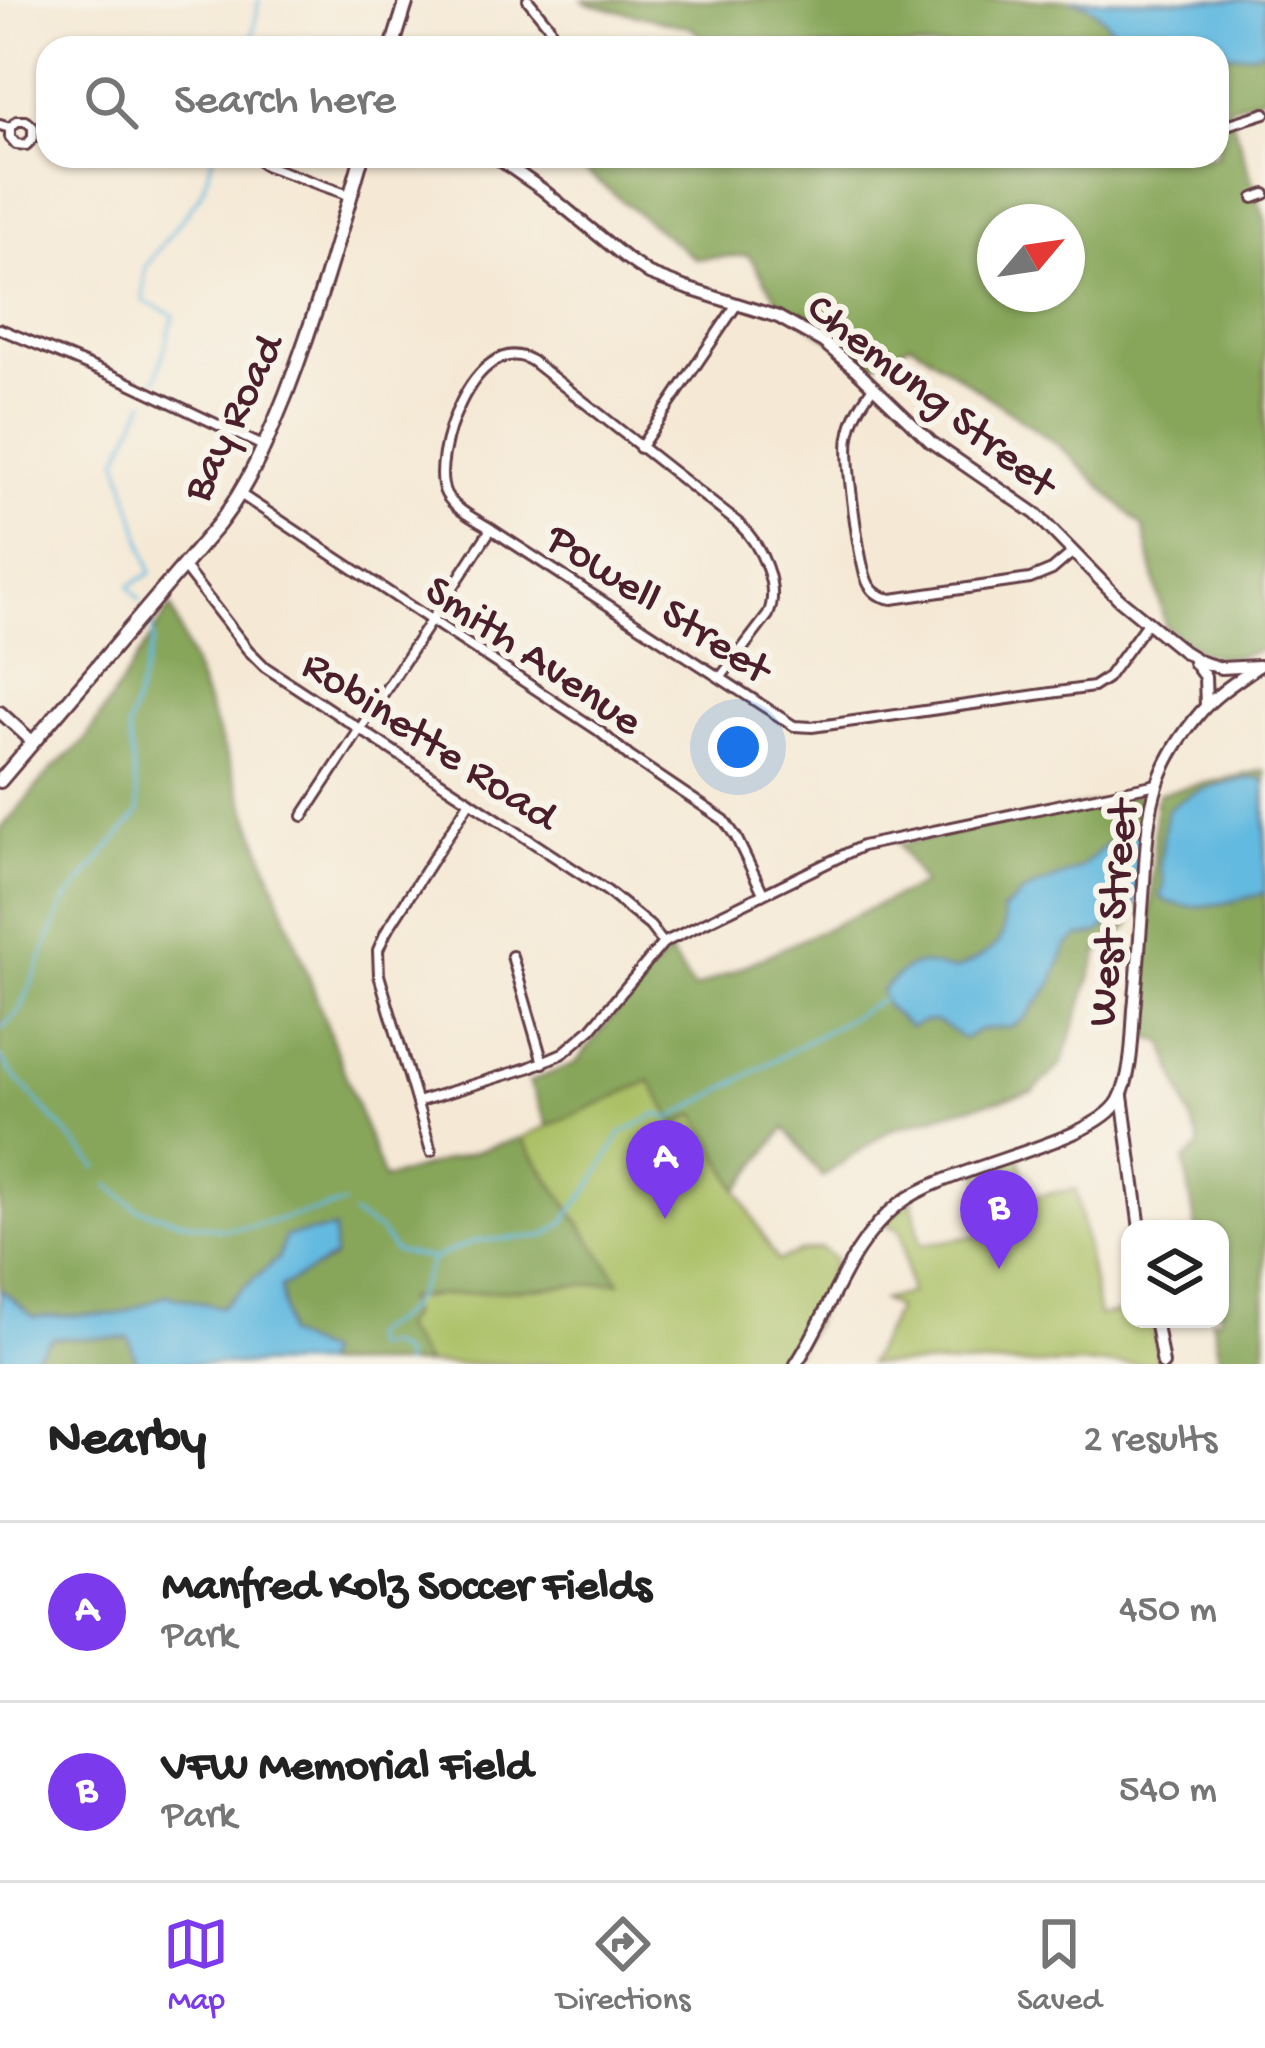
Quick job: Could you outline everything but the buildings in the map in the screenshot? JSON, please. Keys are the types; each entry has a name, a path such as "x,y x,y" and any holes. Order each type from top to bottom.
{"main road":[{"path":"396,36 407,0"},
{"name":"Bay Road","path":"0,781 240,494 265,447 309,336 359,168"}],"street":[{"path":"528,0 554,36"},
{"path":"1229,124 1265,112"},
{"path":"273,168 351,196"},
{"name":"Chemung Street","path":"520,168 642,269 778,317 832,349 931,442 1022,502 1147,623 1183,651 1215,667 1262,664"},
{"path":"1254,198 1265,194"},
{"path":"720,677 770,610 769,577 747,531 640,448 737,304"},
{"path":"0,329 265,447"},
{"name":"Powell Street","path":"640,448 518,354 495,360 470,386 458,407 442,479 450,500 491,529 789,724 812,727 1093,687 1107,678 1147,623"},
{"path":"874,387 851,423 847,454 866,578 873,591 892,599 1030,580 1052,570 1073,551"},
{"name":"Smith Avenue","path":"240,494 599,731 724,820 763,893"},
{"path":"303,816 491,529"},
{"name":"Robinette Road","path":"184,566 256,658 614,896 663,943"},
{"name":"Chemung Street","path":"1183,651 1205,677 1206,706"},
{"name":"West Street","path":"796,1364 859,1246 899,1204 949,1176 1088,1126 1108,1114 1122,1093 1157,784 1206,706 1262,664"},
{"path":"0,712 33,742"},
{"path":"417,1102 563,1053 582,1038 663,943 870,843 1157,784"},
{"path":"431,1151 377,967 378,950 470,801"},
{"path":"512,956 542,1063"},
{"path":"1122,1093 1138,1220"},
{"name":"West Street","path":"1088,1126 1109,1124 1124,1130"},
{"path":"1157,1328 1163,1364"}],"green space":[{"path":"583,0 1090,0 1118,36 700,36 692,28"},
{"path":"1265,44 1265,96 1229,107 1229,53"},
{"path":"1229,110 1265,220 1265,649 1233,657 1211,655 1165,626 1143,527 1059,446 911,343 869,367 782,306 748,255 695,259 581,168 1229,168"},
{"path":"171,606 384,1179 521,1138 620,1282 406,1298 410,1314 401,1328 427,1364 321,1364 324,1353 286,1335 281,1286 334,1258 333,1229 278,1259 221,1307 167,1295 120,1314 34,1317 0,1289 0,830 53,768 83,743"},
{"path":"1265,770 1265,1364 1220,1364 1214,1328 1229,1328 1229,1220 1194,1220 1184,1161 1199,1148 1199,1142 1163,1041 1140,1037 1160,793"},
{"path":"1140,794 1129,926 1099,951 1062,1064 1033,1092 890,1130 822,1177 785,1128 738,1190 696,1114 676,1124 650,1081 548,1126 529,1082 576,1063 669,952 694,989 923,884 899,845"},
{"path":"650,1081 696,1114 777,1261 821,1248 835,1259 812,1327 787,1364 427,1364 401,1328 410,1314 405,1298 619,1281 521,1138"},
{"path":"1019,1155 1028,1197 1076,1189 1099,1316 1121,1312 1121,1328 1153,1328 1159,1364 868,1364 897,1309 882,1300 910,1293 901,1234 883,1224 912,1199 921,1245 992,1233 978,1168"},
{"path":"52,1338 129,1338 137,1364 27,1364"}],"water":[{"path":"1070,0 1265,0 1265,49 1229,55 1229,36 1116,36 1089,6"},
{"path":"1252,778 1265,781 1265,893 1197,906 1160,897 1167,810 1207,788"},
{"path":"1142,830 1135,911 1067,945 1052,984 1025,1018 1011,1027 978,1030 964,1039 933,1021 910,1027 887,1007 881,991 903,971 922,964 956,969 978,958 1001,937 1002,911 1026,891 1079,869 1111,841"},
{"path":"334,1229 334,1257 281,1287 286,1335 325,1353 321,1364 137,1364 129,1338 52,1338 27,1364 0,1364 0,1289 34,1317 120,1314 167,1295 221,1307 278,1259 285,1236"}],"waterway":[{"path":"253,36 259,0"},
{"path":"156,380 174,315 143,301 145,267 202,193 209,168"},
{"path":"140,600 129,586 151,573 118,459 145,401"},
{"path":"0,1030 21,1009 64,903 139,812 128,728 153,641 151,617"},
{"path":"353,1215 380,1231 394,1251 432,1259 475,1241 545,1236 563,1223 591,1186 621,1134 657,1114 670,1119 883,999"},
{"path":"0,1057 98,1168"},
{"path":"109,1185 136,1208 220,1229 249,1227 344,1204"},
{"path":"403,1364 402,1355 387,1345 372,1348 368,1337 408,1308 432,1259"}],"place":[{"name":"Manfred Kolz Soccer Fields","path":"665,1219"},
{"name":"VFW Memorial Field","path":"999,1269"}]}
